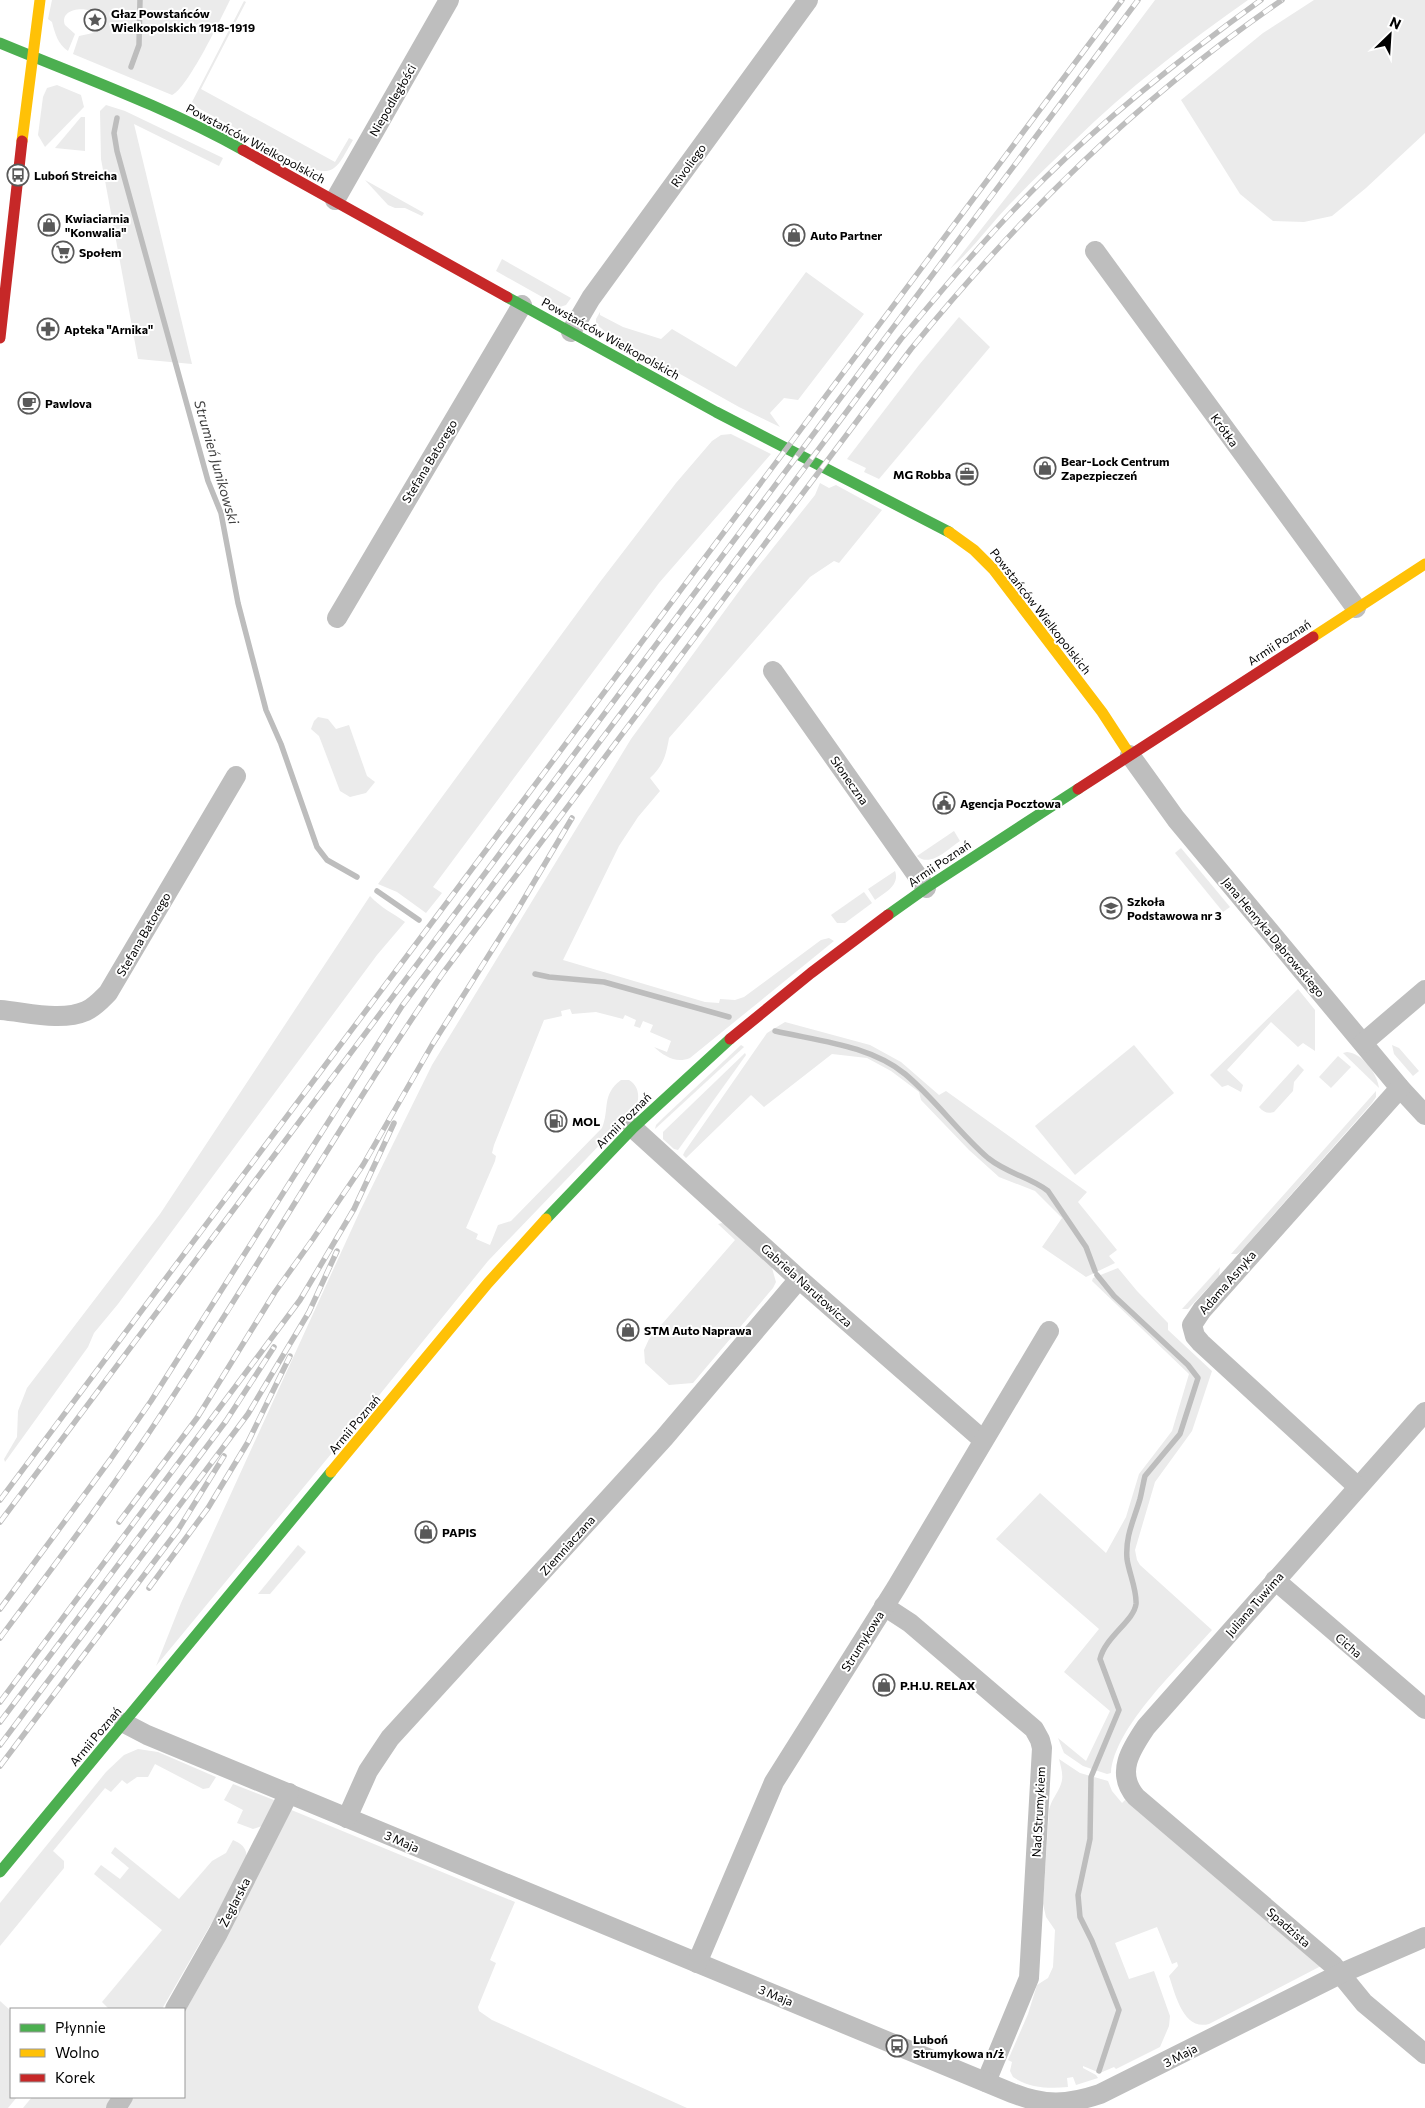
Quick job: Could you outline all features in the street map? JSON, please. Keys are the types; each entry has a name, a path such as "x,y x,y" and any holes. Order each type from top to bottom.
{"main road":[{"path":"0,338 5,244 40,0"},
{"name":"Powstańców Wielkopolskich","path":"0,43 176,116 224,140 716,412 925,518 964,541 984,559 1002,580 1102,712 1130,755"},
{"name":"Armii Poznań","path":"0,1872 488,1283 633,1128 688,1077 783,995 926,888 1425,564"}],"street":[{"name":"Niepodległości","path":"335,200 449,0"},
{"name":"Rivoliego","path":"571,332 591,298 808,0"},
{"name":"Krótka","path":"1095,251 1356,608"},
{"name":"Stefana Batorego","path":"337,618 522,305"},
{"name":"Słoneczna","path":"773,671 926,888"},
{"name":"Jana Henryka Dąbrowskiego","path":"1130,755 1176,819 1400,1088 1425,1115"},
{"name":"Stefana Batorego","path":"0,1010 52,1015 75,1014 86,1011 108,993 236,776"},
{"path":"1363,1042 1425,990"},
{"name":"Adama Asnyka","path":"1358,1487 1201,1342 1195,1336 1192,1325 1202,1310 1400,1088"},
{"name":"Gabriela Narutowicza","path":"633,1128 799,1278 983,1440"},
{"name":"Ziemniaczana","path":"347,1818 368,1771 390,1738 664,1438 799,1278"},
{"name":"Strumykowa","path":"697,1963 774,1782 884,1606 1049,1331"},
{"name":"Juliana Tuwima","path":"1147,1806 1130,1790 1126,1781 1126,1767 1133,1748 1146,1727 1425,1412"},
{"name":"Cicha","path":"1275,1580 1425,1709"},
{"name":"Nad Strumykiem","path":"884,1606 910,1623 1034,1729 1040,1740 1031,1966 1025,1990 986,2082"},
{"name":"3 Maja","path":"124,1723 147,1735 697,1963 986,2082 1052,2106 1076,2101 1095,2102 1124,2083 1342,1973 1425,1936"},
{"name":"Żeglarska","path":"175,2008 218,1933 288,1793"},
{"name":"Spadzista","path":"1147,1806 1342,1973 1351,1988 1364,2003 1425,2054"}],"shaded area":[{"path":"52,0 230,0 195,67 179,90 172,95 73,54 79,36 93,33 99,24 99,17 94,12 77,9 69,12 65,17 65,25 75,34 68,51 59,42 52,22 48,19"},
{"path":"1155,0 1248,0 1158,67 1115,103 1017,197 950,269 1026,172"},
{"path":"1314,0 1425,0 1425,133 1366,188 1332,216 1304,222 1273,221 1240,194 1181,100 1263,33"},
{"path":"244,1 246,2 201,89 335,162 349,138 353,140 336,167 324,171 306,166 198,108 192,102"},
{"path":"57,85 81,95 84,107 45,147 38,135 43,97 47,88"},
{"path":"106,105 125,111 223,158 219,166 134,124 192,364 138,359 101,159 100,111"},
{"path":"81,117 85,117 85,151 55,148"},
{"path":"365,180 424,213 422,216 405,208 395,208 388,205"},
{"path":"502,259 571,298 566,305 560,307 496,271"},
{"path":"806,272 864,314 798,400 784,398 770,413 780,427 739,407 607,333 596,324 596,319 600,312 600,315 623,327 661,339 672,329 736,367"},
{"path":"959,317 990,347 879,479 864,472 866,468 847,459 919,365"},
{"path":"731,434 771,454 659,583 433,887 442,893 426,913 397,892 378,884 600,582 676,483 712,441 721,435"},
{"path":"820,483 829,488 836,485 882,510 839,563 834,561 810,577 669,738 663,760 650,778 660,791 638,817 619,846 563,960 705,1002 719,1003 720,999 735,1000 744,997 821,940 829,938 834,941 690,1058 685,1060 670,1058 654,1047 667,1052 671,1041 650,1032 653,1025 643,1021 640,1028 634,1026 636,1020 625,1015 623,1019 596,1012 572,1014 570,1009 561,1011 562,1016 544,1020 494,1145 492,1153 496,1156 495,1161 466,1228 478,1234 476,1239 490,1245 498,1225 511,1221 602,1128 608,1097 621,1080 629,1080 635,1085 638,1096 636,1107 488,1261 156,1666 181,1603 360,1211 432,1065 631,739 745,583 815,495"},
{"path":"318,717 328,719 336,729 349,725 367,776 375,782 366,793 350,797 340,791 319,736 311,729"},
{"path":"954,831 960,841 945,852 928,860 917,856"},
{"path":"1181,848 1230,907 1223,912 1175,853"},
{"path":"895,871 896,880 894,884 875,900 868,889"},
{"path":"864,892 872,903 845,923 837,923 831,915"},
{"path":"370,896 405,922 377,955 118,1304 94,1333 88,1347 5,1462 4,1459 17,1437 18,1411 27,1388 160,1214"},
{"path":"1298,989 1315,1010 1315,1051 1303,1043 1298,1047 1271,1022 1227,1070 1243,1085 1241,1092 1228,1085 1222,1087 1210,1075"},
{"path":"785,1022 870,1045 901,1062 939,1095 946,1091 1087,1192 1078,1202 1117,1250 1109,1256 1115,1263 1086,1277 1042,1247 1062,1218 1035,1191 999,1177 969,1150 921,1100 919,1092 891,1071 867,1058 832,1054 764,1107 751,1095 686,1158 683,1155 685,1151 767,1033"},
{"path":"741,1045 744,1047 655,1129 656,1125 663,1118"},
{"path":"1134,1045 1174,1093 1075,1175 1035,1126"},
{"path":"1392,1045 1399,1048 1419,1071 1413,1076 1394,1054"},
{"path":"1347,1052 1358,1056 1368,1065 1378,1082 1379,1088 1343,1053"},
{"path":"745,1053 746,1055 678,1150 674,1149 663,1139 663,1132"},
{"path":"1338,1056 1351,1067 1331,1088 1319,1077"},
{"path":"1298,1064 1304,1070 1294,1082 1293,1091 1274,1112 1268,1113 1262,1110 1259,1107"},
{"path":"1376,1091 1376,1097 1372,1103 1242,1250 1237,1254 1231,1254"},
{"path":"718,1224 729,1225 774,1265 772,1268 776,1282 693,1383 669,1385 645,1363 644,1350 649,1339 735,1240"},
{"path":"1220,1267 1219,1276 1188,1309 1182,1309"},
{"path":"1118,1268 1168,1323 1168,1330 1212,1371 1192,1431 1155,1482 1135,1550 1140,1565 1212,1630 1167,1678 1136,1717 1115,1755 1111,1773 1107,1774 1083,1766 1064,1753 1058,1738 1086,1761 1110,1711 1064,1672 1099,1629 996,1539 1040,1493 1106,1553 1126,1517 1139,1474 1172,1431 1189,1374 1092,1281 1093,1278"},
{"path":"298,1545 306,1552 270,1594 258,1594"},
{"path":"138,1749 158,1752 216,1777 209,1788 203,1789 155,1764 148,1777 137,1777 127,1784 122,1780 111,1792 105,1788 53,1851 64,1861 64,1868 0,1946 0,1903 106,1772 124,1755"},
{"path":"1059,1759 1080,1773 1108,1781 1112,1791 1122,1803 1127,1798 1321,1966 1209,2024 1200,2025 1186,2016 1177,2001 1169,1976 1178,1966 1177,1962 1172,1964 1157,1927 1115,1943 1129,1979 1154,1971 1170,2016 1169,2026 1160,2047 1116,2069 1114,2067 1100,2073 1083,2066 1083,2068 1098,2078 1076,2085 1073,2077 1067,2078 1068,2087 1039,2087 1019,2081 1013,2077 1010,2071 1012,2062 1008,2060 1028,2014 1037,1985 1048,1978 1053,1967 1055,1930 1046,1917 1043,1904 1049,1810 1062,1781"},
{"path":"233,1784 274,1800 275,1804 262,1826 253,1829 237,1823 243,1810 224,1800"},
{"path":"289,1809 515,1902 490,1960 496,1963 478,2007 479,2011 492,2020 687,2108 125,2108 130,2098 185,2098 185,2011 216,1957"},
{"path":"233,1840 245,1849 247,1855 246,1863 163,2008 108,2008 102,2002 162,1930 94,1874 101,1865 120,1879 129,1868 111,1853 115,1847 179,1899 212,1861 226,1853"},
{"path":"0,2001 10,2010 10,2098 16,2098 8,2108 0,2108"},
{"path":"31,2098 112,2098 107,2108 23,2108"}],"waterway":[{"name":"Strumień Junikowski","path":"131,67 139,45 140,0"},
{"name":"Strumień Junikowski","path":"117,118 114,133 117,151 208,481 221,513 238,603 266,710 281,744 317,847 327,860 357,877"},
{"name":"Strumień Junikowski","path":"377,891 419,920"},
{"name":"Strumień Junikowski","path":"535,974 604,982 729,1017"},
{"name":"Strumień Junikowski","path":"775,1031 859,1050 876,1056 905,1074 988,1158 1003,1168 1034,1182 1048,1191 1086,1247 1095,1271"},
{"name":"Strumień Junikowski","path":"1097,1275 1114,1296 1188,1365 1198,1378 1180,1434 1145,1476 1129,1535 1127,1551 1136,1604 1130,1617 1107,1644 1100,1659 1119,1710 1091,1777 1090,1839 1078,1895 1080,1917 1092,1941 1119,2010 1099,2071"}],"railway":[{"path":"0,1500 1122,0"},
{"path":"0,1522 1138,0"},
{"path":"0,1609 151,1401 402,1006 901,339 989,237 1070,154 1149,85 1261,0"},
{"path":"0,1638 145,1439 371,1081 443,973 911,349 995,251 1084,161 1178,78 1282,0"},
{"path":"119,1522 197,1418 275,1292 363,1165 432,1045 518,909 572,818"},
{"path":"0,1702 300,1300 354,1209 394,1123"},
{"path":"0,1745 248,1414 309,1312 337,1251"},
{"path":"0,1722 226,1421 274,1347"},
{"path":"149,1588 208,1508 248,1442 290,1356"},
{"path":"0,1766 178,1530 224,1456"}],"traffic: fast":[{"path":"0,43 154,106 243,150"},
{"path":"507,297 716,412 949,532"},
{"path":"888,915 926,888 1078,789"},
{"path":"546,1219 633,1128 730,1039"},
{"path":"0,1872 331,1472"}],"traffic: slow":[{"path":"22,141 40,0"},
{"path":"949,532 974,550 993,569 1102,712 1130,755"},
{"path":"1313,637 1425,564"},
{"path":"331,1472 488,1283 546,1219"}],"traffic: jam":[{"path":"0,338 22,141"},
{"path":"243,150 507,297"},
{"path":"1078,789 1313,637"},
{"path":"730,1039 811,973 888,915"}],"place":[{"name":"Głaz Powstańców Wielkopolskich 1918-1919","path":"95,20"},
{"name":"Luboń Streicha","path":"18,175"},
{"name":"Kwiaciarnia \"Konwalia\"","path":"49,225"},
{"name":"Auto Partner","path":"794,235"},
{"name":"Społem","path":"63,252"},
{"name":"Apteka \"Arnika\"","path":"48,329"},
{"name":"Pawlova","path":"29,403"},
{"name":"Bear-Lock Centrum Zapezpieczeń","path":"1045,468"},
{"name":"MG Robba","path":"967,474"},
{"name":"Agencja Pocztowa","path":"944,803"},
{"name":"Szkoła Podstawowa nr 3","path":"1111,908"},
{"name":"MOL","path":"556,1121"},
{"name":"STM Auto Naprawa","path":"628,1330"},
{"name":"PAPIS","path":"426,1532"},
{"name":"P.H.U. RELAX","path":"884,1685"},
{"name":"Luboń Strumykowa n/ż","path":"897,2046"}]}
